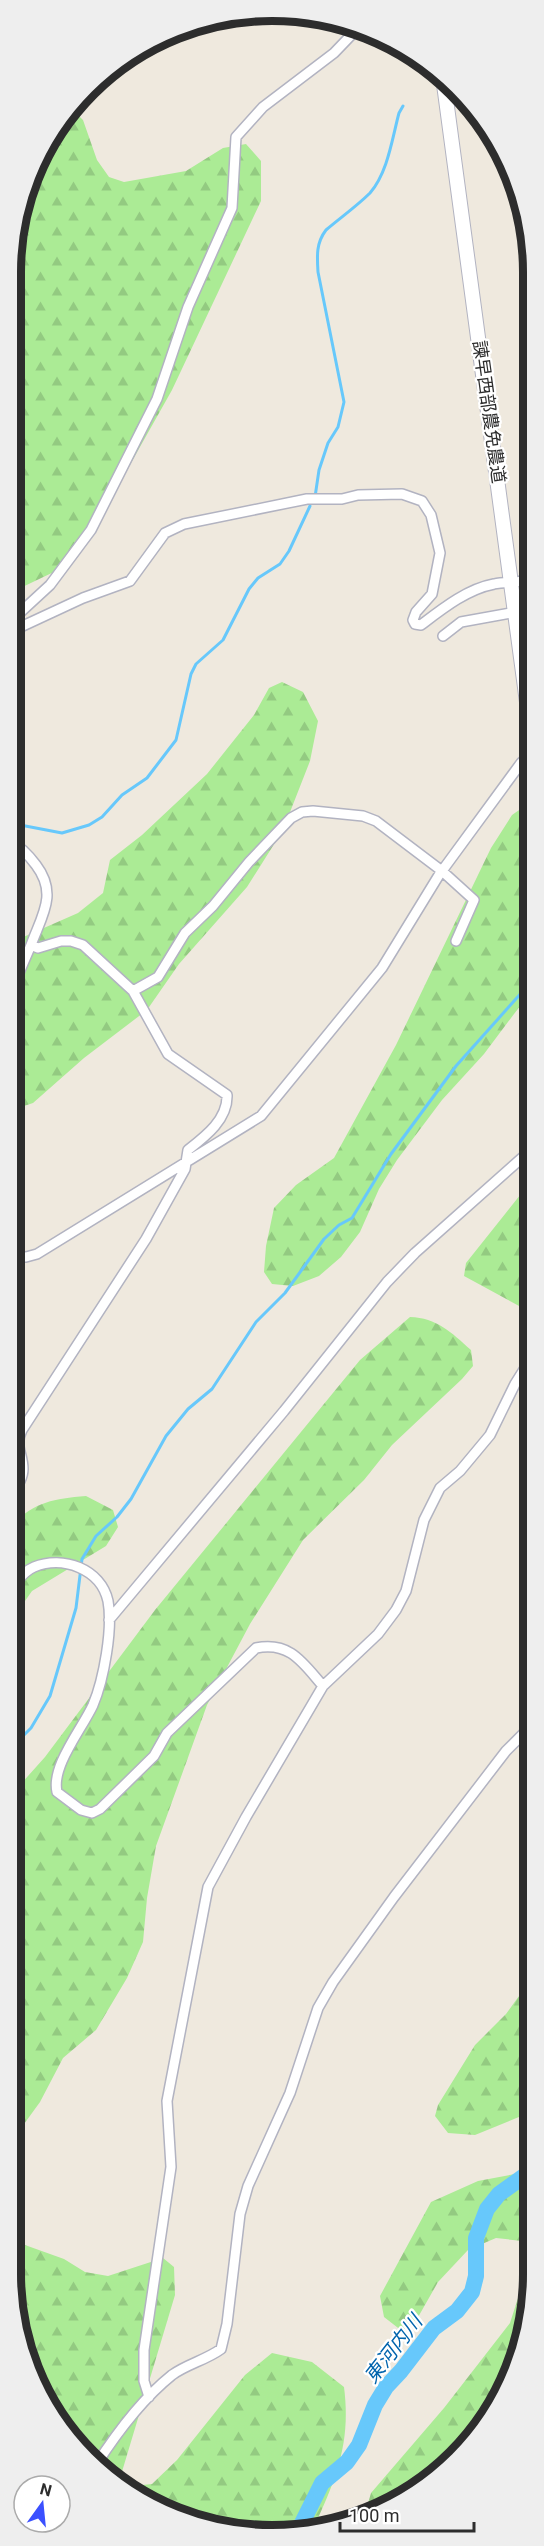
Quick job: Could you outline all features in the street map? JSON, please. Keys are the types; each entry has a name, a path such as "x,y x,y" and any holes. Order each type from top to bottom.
{"street":[{"path":"21,612 50,585 91,530 157,399 188,307 232,208 236,137 263,107 334,53 352,34"},
{"name":"諫早西部農免農道","path":"453,99 523,672"},
{"path":"21,627 83,598 130,580 165,532 184,524 307,499 342,499 358,495 402,494 422,501 431,515 440,553 432,594 416,612 413,620 415,624 421,625 441,609 478,588 496,583 512,584 523,581"},
{"path":"443,636 461,622 516,612"},
{"path":"21,1257 37,1254 261,1116 382,968 442,871 523,760"},
{"path":"133,991 158,977 185,933 213,906 249,862 291,818 302,812 363,816 376,821 442,871 474,900 456,941"},
{"path":"21,850 30,858 45,878 49,897 21,968"},
{"path":"21,1432 146,1239 185,1169 188,1150 208,1134 228,1106 227,1095 168,1054 133,991 83,945 61,941 38,948 31,945"},
{"path":"109,1620 290,1404 387,1282 415,1252 523,1157"},
{"path":"149,2397 144,2381 144,2350 171,2167 167,2102 208,1887 252,1807 324,1686 378,1634 396,1610 406,1591 424,1520 440,1488 460,1471 490,1435 523,1371"},
{"path":"21,1457 23,1469 21,1481"},
{"path":"21,1575 48,1562 60,1562 89,1571 100,1582 108,1600 109,1620 103,1671 93,1704 60,1766 54,1783 57,1792 81,1810 92,1813 100,1809 154,1756 167,1733 256,1648 269,1646 280,1648 296,1656 324,1686"},
{"path":"101,2457 149,2397 185,2367 212,2356 221,2349 227,2324 240,2214 248,2186 279,2120 318,2008 333,1982 492,1768 523,1735"}],"green space":[{"path":"77,114 83,120 97,160 109,177 124,182 186,171 223,148 246,144 261,161 261,201 172,390 118,486 58,570 21,588 21,272 26,223 40,176 55,146"},
{"path":"282,682 303,692 318,721 310,761 283,830 247,887 179,964 147,1010 84,1058 33,1103 21,1107 21,938 78,913 103,893 110,860 142,835 207,774 254,715 269,688"},
{"path":"523,808 523,1002 484,1054 442,1100 397,1160 379,1189 360,1232 341,1257 319,1276 293,1286 272,1284 264,1272 266,1246 274,1208 296,1185 334,1158 396,1045 491,848 512,815"},
{"path":"523,1191 523,1308 464,1276 466,1263"},
{"path":"410,1317 436,1323 450,1332 471,1350 473,1366 392,1445 364,1480 303,1540 250,1624 207,1705 156,1846 147,1898 143,1942 127,1978 96,2030 63,2058 40,2102 21,2128 21,1784 45,1757 155,1610 360,1360"},
{"path":"86,1496 113,1510 118,1527 106,1546 32,1591 21,1607 21,1516 37,1506 64,1498"},
{"path":"523,1990 523,2115 475,2135 448,2133 435,2116 438,2105 475,2045 506,2014"},
{"path":"523,2173 523,2245 522,2241 496,2238 468,2250 438,2282 417,2319 402,2331 384,2317 380,2296 431,2202 478,2181"},
{"path":"21,2244 64,2259 85,2272 108,2276 163,2258 174,2267 175,2295 121,2475 73,2427 55,2400 40,2370 34,2355 23,2307"},
{"path":"522,2285 521,2307 510,2355 481,2413 461,2439 425,2473 398,2491 367,2506 371,2493 444,2408 510,2323"},
{"path":"272,2353 312,2362 344,2387 346,2425 344,2442 329,2492 317,2521 272,2525 239,2523 191,2512 137,2486 152,2484 177,2460 245,2375"}],"waterway":[{"path":"315,497 319,470 328,443 338,427 344,402 318,272 319,245 326,230 365,198 376,185 385,165 403,106"},
{"path":"21,825 62,833 89,825 102,817 122,795 147,778 176,740 191,674 196,664 223,640 249,589 258,578 280,564 289,551 310,506"},
{"path":"21,1738 31,1728 50,1696 76,1608 82,1559 96,1536 117,1517 131,1499 166,1436 188,1409 212,1389 256,1322 285,1293 324,1239 339,1225 352,1218 391,1154 456,1066 523,991"},
{"name":"東河内川","path":"302,2523 322,2483 347,2462 359,2445 375,2405 386,2387 434,2328 457,2311 472,2292 476,2276 476,2238 487,2209 499,2194 523,2177"}]}
